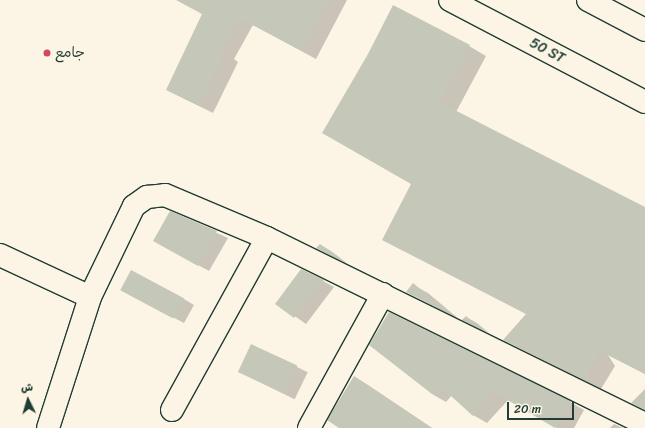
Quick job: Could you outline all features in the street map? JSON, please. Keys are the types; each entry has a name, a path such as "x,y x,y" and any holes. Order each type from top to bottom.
{"street":[{"name":"50 ST","path":"450,0 645,102"},
{"path":"588,0 645,30"},
{"path":"48,428 90,297 134,206 147,197 165,195 267,238 383,294 632,423"},
{"path":"172,410 267,238"},
{"path":"0,255 90,297"},
{"path":"309,428 383,294"}],"building":[{"path":"176,0 329,0 302,51 239,18 221,51 224,53 199,106 166,90 202,14"},
{"path":"393,5 470,45 439,102 645,207 645,374 600,351 584,380 503,340 526,314 382,240 411,184 322,133 368,54"},
{"path":"170,211 217,231 198,266 153,241"},
{"path":"320,244 340,258 339,260 316,248"},
{"path":"301,269 324,280 294,318 275,304"},
{"path":"131,270 184,298 173,318 120,290"},
{"path":"413,283 452,315 406,292"},
{"path":"389,312 571,401 555,428 494,392 473,416 439,385 432,394 369,345"},
{"path":"466,316 485,332 462,320"},
{"path":"251,344 297,366 284,394 238,372"},
{"path":"354,376 432,428 339,428 327,420"},
{"path":"645,389 645,410 631,403"}],"place":[{"name":"جامع","path":"47,53"}]}
